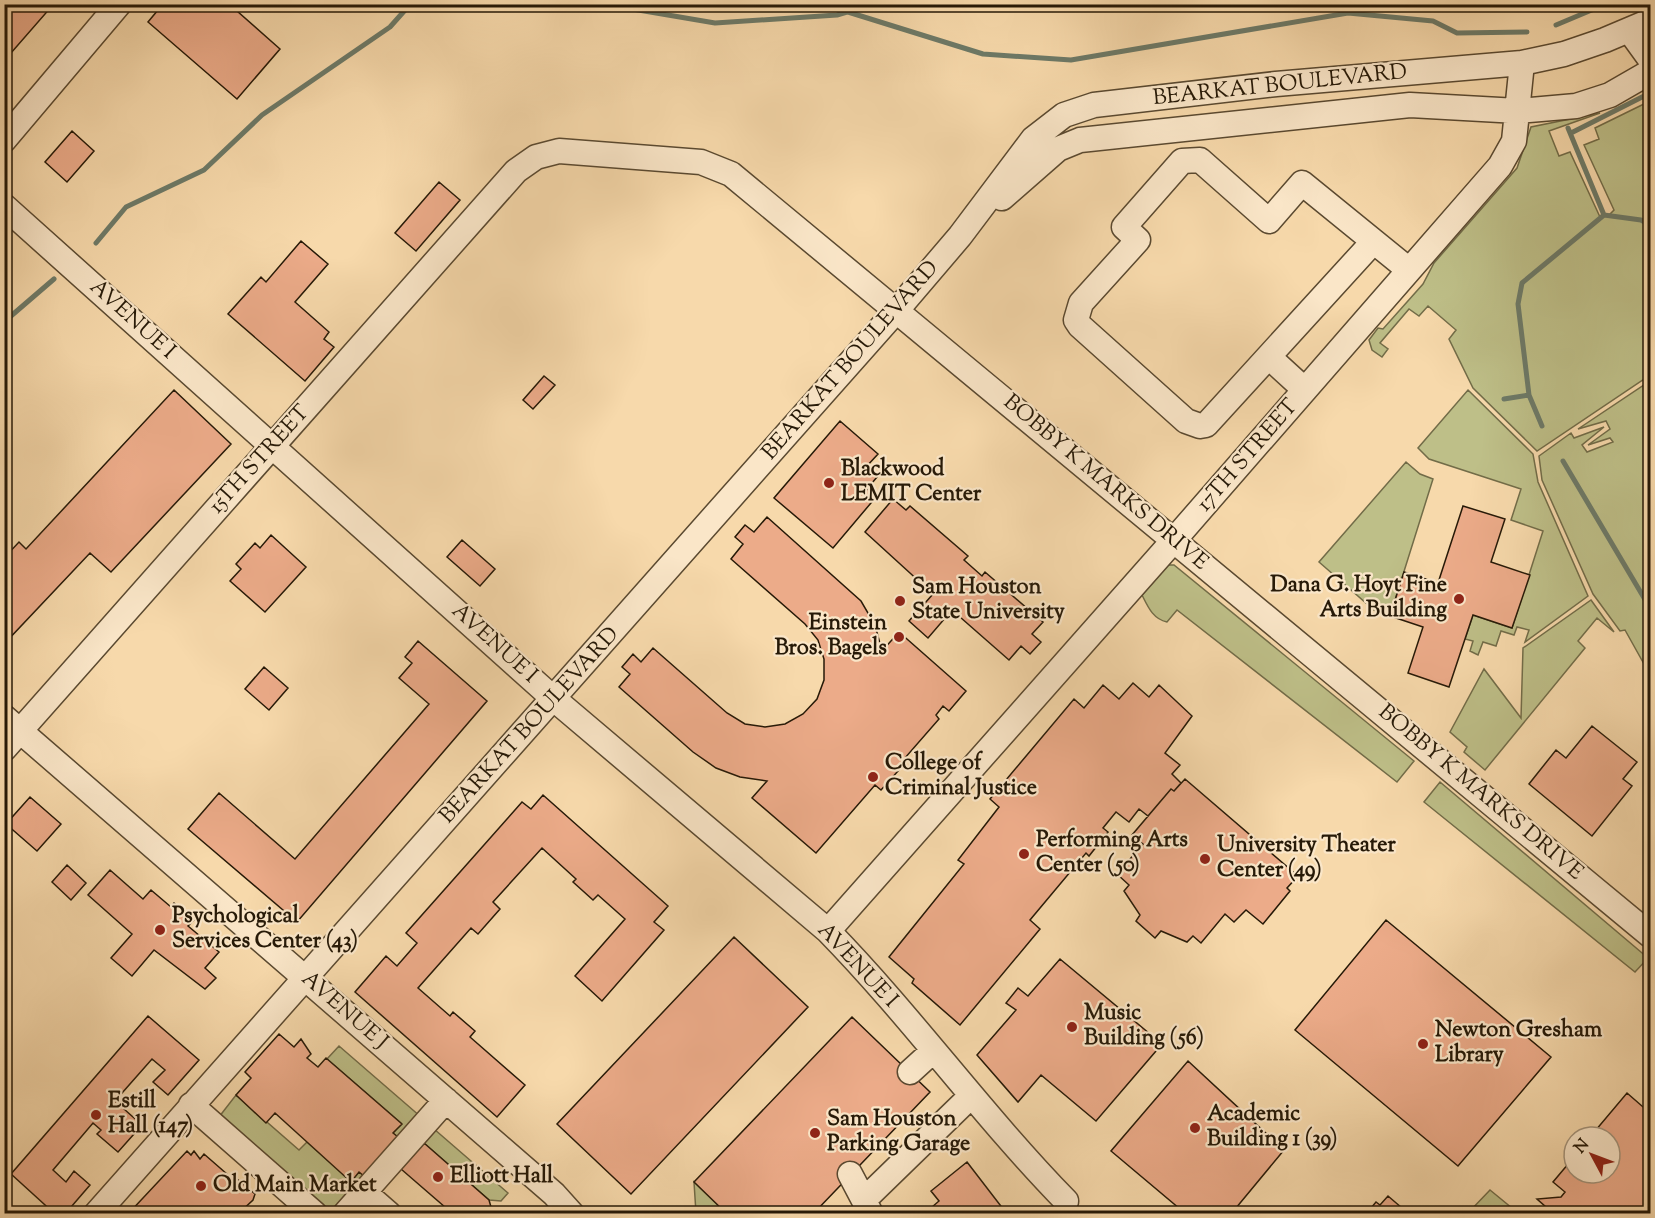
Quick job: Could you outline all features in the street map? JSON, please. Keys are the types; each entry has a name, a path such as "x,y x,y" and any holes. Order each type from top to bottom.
{"street":[{"path":"4,140 119,4"},
{"path":"1640,25 1650,59"},
{"name":"BEARKAT BOULEVARD","path":"96,1214 304,976 554,699 896,311 960,236 1034,139 1064,115 1094,105 1276,84 1522,63 1564,54 1640,25"},
{"name":"17TH STREET","path":"828,932 1500,166 1514,141 1522,63"},
{"name":"BEARKAT BOULEVARD","path":"960,236 1058,148 1080,140 1410,105 1518,111 1576,105 1610,95 1650,72"},
{"name":"BOBBY K MARKS DRIVE","path":"516,171 536,157 559,151 700,162 730,174 1650,934"},
{"path":"1373,242 1270,358 1206,425 1200,426 1186,420 1080,326 1076,315 1081,303 1138,240 1124,227 1182,162 1200,160 1269,221 1302,183 1409,270"},
{"name":"15TH STREET","path":"4,749 13,724 273,445 516,171"},
{"name":"AVENUE I","path":"4,206 554,699 828,932 866,970 1011,1145 1066,1202"},
{"path":"1270,358 1305,390"},
{"name":"AVENUE J","path":"13,724 554,1194 572,1214"},
{"path":"910,1072 933,1051"},
{"path":"850,1174 868,1207 971,1096"},
{"path":"345,1214 446,1100"},
{"path":"191,1105 315,1214"},
{"path":"365,1193 389,1214"}],"green space":[{"path":"1650,101 1650,375 1537,451 1473,388 1449,339 1456,330 1428,306 1419,316 1409,309 1380,343 1388,349 1382,357 1372,350 1369,340 1378,328 1383,329 1423,284 1434,263 1517,168 1531,127 1600,113 1549,131 1559,156 1570,152 1600,217 1608,216 1614,210 1584,145 1599,139 1595,128"},
{"path":"1650,381 1650,687 1644,681 1649,673 1625,630 1620,631 1593,594 1542,480 1539,456 1571,433 1574,438 1604,427 1582,445 1587,452 1613,442 1610,438 1588,445 1610,429 1606,421 1578,429"},
{"path":"1468,390 1533,454 1538,482 1588,596 1525,642 1529,630 1517,627 1514,635 1501,631 1496,646 1483,642 1478,655 1470,651 1473,641 1465,639 1473,615 1512,628 1543,531 1511,520 1521,489 1429,459 1418,448"},
{"path":"1406,462 1420,474 1433,479 1390,616 1374,610 1319,562"},
{"path":"1168,565 1174,565 1414,761 1397,782 1177,610 1167,622 1155,615 1142,595"},
{"path":"1591,600 1614,632 1597,618 1578,641 1585,648 1485,770 1464,752 1467,747 1450,732 1484,669 1521,718 1523,648"},
{"path":"1440,782 1648,958 1635,972 1424,802"},
{"path":"339,1046 421,1117 401,1140 393,1133 401,1123 327,1059"},
{"path":"236,1095 299,1150 307,1142 351,1181 359,1172 367,1178 342,1206 333,1210 322,1207 219,1117"},
{"path":"434,1129 508,1193 501,1201 489,1200 424,1143"},
{"path":"694,1182 727,1213 696,1213"},
{"path":"1490,1190 1518,1213 1468,1213"}],"building":[{"path":"4,4 52,6 4,61"},
{"path":"163,4 229,4 280,49 237,99 148,22"},
{"path":"72,131 94,151 67,182 45,162"},
{"path":"439,182 460,200 416,251 395,233"},
{"path":"301,241 328,264 295,302 329,332 324,339 334,347 305,381 228,314 261,277 266,282"},
{"path":"544,376 555,385 533,409 523,400"},
{"path":"174,390 231,444 111,572 90,553 4,644 4,558 19,542 26,549"},
{"name":"Blackwood LEMIT Center","path":"840,421 878,454 866,467 877,477 867,489 876,497 833,548 774,498"},
{"path":"893,499 906,510 910,506 968,556 964,560 982,576 985,572 1043,622 1032,634 1041,642 1030,654 1021,646 1009,660 952,610 928,638 909,621 933,594 865,532"},
{"name":"Dana G. Hoyt Fine Arts Building","path":"1463,506 1505,519 1491,562 1530,575 1512,628 1473,615 1449,687 1408,673 1423,627 1390,616 1404,572 1438,583"},
{"path":"767,517 861,601 875,625 882,651 899,632 966,691 949,711 943,706 936,715 939,719 904,759 907,761 881,790 875,785 816,853 752,798 767,781 740,777 716,768 693,752 619,687 630,674 622,667 633,654 641,662 653,648 727,713 745,724 765,727 785,724 803,714 817,699 824,680 824,659 818,640 805,624 731,559 743,544 735,537 745,525 754,532"},
{"path":"271,535 306,567 265,612 230,581 241,569 236,564 255,543 260,548"},
{"path":"462,540 495,569 480,586 447,557"},
{"path":"418,641 487,701 297,922 188,829 219,793 295,859 429,704 399,678 412,663 405,657"},
{"path":"264,667 288,688 269,710 245,689"},
{"name":"Performing Arts Center (50)","path":"1133,683 1149,697 1159,685 1192,716 1165,753 1180,765 1172,774 1181,783 1174,791 1171,789 1148,816 1139,809 1129,822 1116,812 1103,828 1108,832 1089,856 1086,853 1030,920 1040,929 960,1025 912,983 914,979 889,957 964,864 958,860 999,807 990,799 1074,699 1084,708 1103,685 1119,699"},
{"path":"1592,726 1637,762 1623,779 1632,786 1592,836 1529,784 1556,750 1566,758"},
{"name":"University Theater Center (49)","path":"1185,779 1298,876 1287,888 1290,891 1263,924 1246,910 1234,922 1225,914 1201,943 1193,936 1187,942 1161,931 1155,938 1136,921 1140,915 1124,891 1129,885 1117,874 1143,844 1132,835 1171,789 1174,791"},
{"path":"543,795 668,906 654,922 664,930 602,1001 575,976 625,919 598,895 593,900 573,882 576,879 542,848 493,902 500,909 478,934 471,928 418,988 450,1016 453,1012 475,1031 470,1037 525,1085 497,1117 355,992 386,956 397,966 417,943 406,933 522,802 531,809"},
{"path":"30,797 61,824 37,851 6,824"},
{"path":"67,865 86,883 71,900 52,882"},
{"name":"Psychological Services Center (43)","path":"110,870 143,899 151,890 171,907 174,903 194,920 188,926 219,952 205,968 216,978 205,989 154,950 132,976 111,958 132,934 88,895"},
{"name":"Newton Gresham Library","path":"1386,920 1551,1057 1458,1166 1295,1030"},
{"path":"734,937 808,1007 631,1194 557,1124"},
{"name":"Music Building (56)","path":"1060,959 1162,1044 1096,1121 1041,1075 1018,1102 977,1055 1016,1010 1006,1003 1018,988 1028,996"},
{"name":"Estill Hall (147)","path":"148,1016 199,1060 168,1095 153,1082 165,1070 152,1059 115,1101 142,1125 118,1152 97,1134 101,1130 93,1123 53,1170 66,1182 74,1171 90,1185 65,1214 55,1214 11,1174"},
{"name":"Sam Houston Parking Garage","path":"852,1017 930,1092 813,1214 727,1214 694,1182"},
{"path":"279,1034 294,1047 301,1039 311,1054 307,1058 318,1067 326,1058 402,1124 393,1133 403,1141 369,1180 359,1172 351,1182 275,1113 266,1123 236,1095 251,1078 245,1072"},
{"name":"Academic Building 1 (39)","path":"1188,1061 1284,1150 1231,1214 1186,1214 1111,1151"},
{"path":"1627,1093 1650,1113 1650,1214 1554,1214 1537,1199 1561,1197 1565,1192 1553,1182 1562,1171 1562,1185 1622,1185 1622,1125 1600,1125"},
{"name":"Elliott Hall","path":"424,1143 489,1200 491,1207 501,1214 453,1214 401,1169"},
{"name":"Old Main Market","path":"187,1151 191,1155 194,1151 200,1159 204,1154 235,1181 237,1179 255,1194 253,1200 238,1214 128,1214"},
{"path":"967,1162 1007,1214 924,1214 939,1201 931,1191"},
{"path":"1388,1196 1409,1214 1366,1214 1376,1202 1380,1205"}],"waterway":[{"path":"96,243 126,207 204,170 262,115 390,27 406,9 423,4"},
{"path":"603,4 715,23 837,15 874,4"},
{"path":"1556,25 1606,4"},
{"path":"848,12 983,54 1071,60 1348,13 1433,21 1457,33 1527,32"},
{"path":"1571,133 1650,93"},
{"path":"1568,128 1604,215"},
{"path":"1542,426 1529,395 1518,304 1522,283 1604,215 1641,220 1650,225"},
{"path":"4,322 54,279"},
{"path":"1504,399 1529,395"},
{"path":"1563,461 1650,608"}],"place":[{"name":"Blackwood LEMIT Center","path":"829,483"},
{"name":"Dana G. Hoyt Fine Arts Building","path":"1459,599"},
{"name":"Sam Houston State University","path":"900,601"},
{"name":"Einstein Bros. Bagels","path":"899,637"},
{"name":"College of Criminal Justice","path":"873,777"},
{"name":"Performing Arts Center (50)","path":"1024,854"},
{"name":"University Theater Center (49)","path":"1205,859"},
{"name":"Psychological Services Center (43)","path":"160,930"},
{"name":"Music Building (56)","path":"1072,1027"},
{"name":"Newton Gresham Library","path":"1423,1044"},
{"name":"Estill Hall (147)","path":"96,1115"},
{"name":"Academic Building 1 (39)","path":"1195,1128"},
{"name":"Sam Houston Parking Garage","path":"815,1133"},
{"name":"Elliott Hall","path":"438,1177"},
{"name":"Old Main Market","path":"201,1186"}]}
